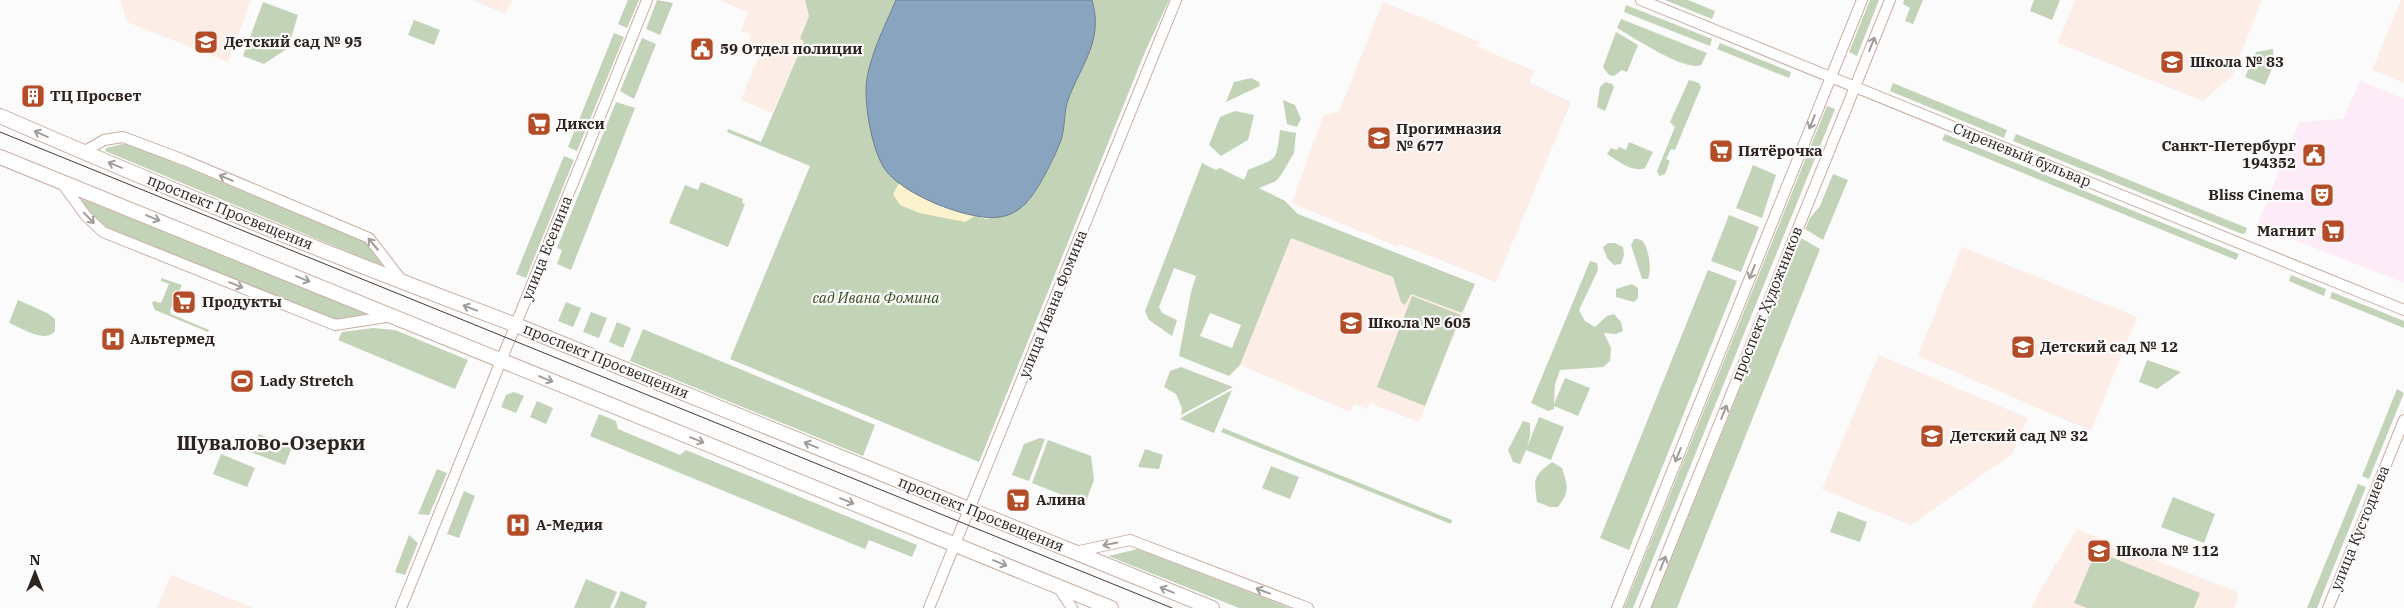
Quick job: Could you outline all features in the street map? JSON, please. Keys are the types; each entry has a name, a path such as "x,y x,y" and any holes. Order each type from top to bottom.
{"main road":[{"name":"проспект Просвещения","path":"0,116 83,152 404,283 516,325 1212,608"},
{"path":"0,157 1111,608"}],"street":[{"name":"улица Есенина","path":"401,608 648,0"},
{"name":"улица Ивана Фомина","path":"929,608 1176,0"},
{"name":"Сиреневый бульвар","path":"1641,0 2404,310"},
{"name":"проспект Художников","path":"1617,608 1862,0"},
{"name":"проспект Художников","path":"1644,608 1890,0"},
{"path":"83,152 104,140 123,137 184,160 369,238 404,283"},
{"path":"59,180 86,216 104,232 335,325 393,316"},
{"name":"улица Кустодиева","path":"2328,608 2404,420"},
{"path":"1075,552 1130,540 1308,608"},
{"path":"1058,586 1072,608"}],"shaded area":[{"name":"Детский сад № 95","path":"120,0 251,0 228,62 127,22"},
{"path":"472,0 512,0 506,14"},
{"path":"719,0 805,0 810,16 800,39 804,41 772,113 741,100 760,52 747,46 751,35 741,31 748,12"},
{"name":"Школа № 83","path":"2075,0 2262,0 2232,76 2203,101 2058,43"},
{"path":"2401,0 2404,0 2404,83 2372,70"},
{"path":"1383,2 1480,42 1478,47 1534,71 1530,83 1571,102 1496,282 1400,244 1398,247 1292,203 1323,116 1339,112"},
{"path":"2360,81 2404,99 2404,283 2257,225 2299,122 2343,119"},
{"name":"Школа № 605","path":"1281,223 1475,284 1419,422 1370,403 1367,409 1354,404 1350,412 1229,360"},
{"name":"Детский сад № 12","path":"1962,247 2137,317 2091,431 1918,356"},
{"name":"Детский сад № 32","path":"1879,355 2028,418 2012,454 1911,525 1822,489"},
{"name":"Школа № 112","path":"2077,529 2239,593 2234,608 2032,608 2037,596"},
{"path":"171,575 253,608 157,608"}],"green space":[{"path":"628,0 639,0 627,28 618,24"},
{"path":"657,0 673,3 660,35 646,29"},
{"name":"сад Ивана Фомина","path":"805,0 896,0 882,30 867,78 866,99 870,125 881,162 942,208 987,219 1028,202 1053,160 1062,135 1067,103 1095,10 1092,0 1169,0 1145,52 979,462 730,359 810,166 727,132 728,129 761,142 804,41 800,39 809,16"},
{"path":"1665,0 1688,0 1715,11 1712,19"},
{"path":"1870,0 1879,0 1857,56 1849,52"},
{"path":"1904,0 1923,0 1913,24 1905,21 1910,8 1903,4"},
{"path":"2034,0 2060,0 2052,20 2030,11"},
{"path":"263,2 298,15 288,48 264,64 243,56"},
{"path":"1626,5 1712,39 1710,46 1624,12"},
{"path":"1621,19 1707,53 1701,65 1693,66 1672,59 1617,28"},
{"path":"414,20 440,30 434,45 408,35"},
{"path":"1616,32 1638,45 1627,72 1622,70 1614,76 1609,75 1603,67"},
{"path":"614,33 624,37 577,151 568,147"},
{"path":"642,38 656,44 634,99 620,91"},
{"path":"1720,43 1791,72 1789,78 1717,49"},
{"path":"2273,49 2274,64 2265,85 2245,77 2256,52"},
{"path":"1251,78 1259,82 1260,86 1226,102 1234,82"},
{"path":"1689,80 1699,83 1701,87 1675,150 1671,149 1666,159 1670,161 1665,174 1659,176 1657,171 1675,127 1670,122"},
{"path":"1605,82 1612,84 1614,87 1605,111 1597,107 1600,87"},
{"path":"1893,83 2007,130 2004,138 1890,91"},
{"path":"1283,100 1295,105 1301,119 1297,127 1287,124"},
{"path":"616,102 635,108 571,270 557,264 562,250 557,248"},
{"path":"1827,106 1835,109 1633,608 1624,608"},
{"path":"1235,111 1254,115 1248,140 1221,156 1209,145 1220,117"},
{"path":"1280,130 1296,133 1294,153 1276,181 1259,188 1285,201 1298,214 1475,284 1462,313 1411,294 1405,305 1401,302 1393,277 1291,238 1240,365 1229,376 1179,356 1191,292 1196,276 1174,268 1159,307 1162,313 1177,320 1172,336 1149,320 1145,311 1202,163 1216,170 1220,168 1244,180 1248,170 1270,161 1276,154","holes":["1210,313 1241,325 1232,348 1200,336"]},
{"path":"1945,134 2239,254 2236,260 1942,140"},
{"path":"2016,134 2247,228 2245,233 2242,234 2013,141"},
{"path":"1629,142 1653,152 1645,168 1631,168 1607,154 1611,148 1617,150 1619,147 1626,150"},
{"path":"127,143 366,242 384,263 382,266 105,151 106,148"},
{"path":"564,156 574,160 526,278 516,274"},
{"path":"1753,165 1776,175 1762,218 1736,208"},
{"path":"1833,174 1848,180 1823,240 1805,229 1810,218 1820,206"},
{"path":"701,182 743,199 742,203 745,204 728,247 669,223 685,185 698,190"},
{"path":"82,199 365,313 363,318 336,322 106,228 81,203"},
{"path":"1729,215 1759,227 1741,272 1711,261"},
{"path":"1801,238 1820,249 1677,608 1651,608"},
{"path":"1634,239 1642,241 1646,247 1650,266 1648,279 1642,279 1631,245"},
{"path":"1608,243 1615,243 1623,247 1624,255 1621,264 1614,265 1607,258 1603,247"},
{"path":"1590,261 1597,263 1598,270 1579,310 1585,321 1595,327 1607,316 1614,314 1621,322 1623,331 1616,334 1604,333 1611,348 1610,361 1603,367 1560,370 1555,384 1554,404 1565,378 1590,388 1578,416 1554,406 1554,409 1548,411 1531,403"},
{"path":"1708,270 1737,281 1629,550 1600,538"},
{"path":"2291,275 2326,289 2324,296 2289,281"},
{"path":"161,278 182,285 170,310 171,314 209,330 208,332 155,310 152,303 154,301 161,303 169,284 161,281"},
{"path":"1632,284 1638,288 1638,298 1634,302 1616,297 1616,289"},
{"path":"2332,292 2404,321 2404,328 2330,298"},
{"path":"1412,296 1461,315 1425,406 1377,387"},
{"path":"18,300 47,313 55,319 55,331 51,335 39,336 9,323"},
{"path":"566,302 581,308 573,327 558,321"},
{"path":"591,312 607,318 599,338 583,332"},
{"path":"617,322 631,328 623,348 609,342"},
{"path":"373,328 395,330 468,360 455,389 338,340 342,332"},
{"path":"643,329 875,425 863,456 630,361"},
{"path":"2147,360 2181,372 2157,389 2139,382"},
{"path":"1181,367 1233,387 1181,415 1182,408 1176,394 1164,387 1170,371"},
{"path":"2397,389 2404,393 2369,479 2362,476"},
{"path":"1232,390 1214,433 1180,419 1184,416"},
{"path":"514,392 524,396 516,413 501,407 506,395"},
{"path":"537,401 553,408 546,424 530,417"},
{"path":"599,414 616,421 618,429 680,455 686,450 917,545 912,557 869,540 865,549 590,436"},
{"path":"1539,417 1564,427 1551,460 1526,450 1520,464 1513,462 1508,450 1523,421 1530,423 1530,436 1527,448"},
{"path":"1223,428 1452,520 1451,524 1221,432"},
{"path":"259,434 292,447 285,465 251,452"},
{"path":"1040,438 1045,439 1029,481 1012,475 1024,444"},
{"path":"1048,440 1091,456 1094,480 1085,504 1032,483"},
{"path":"1145,449 1163,455 1159,469 1138,467"},
{"path":"221,454 255,468 247,487 213,474"},
{"path":"1552,462 1562,468 1567,485 1565,497 1558,507 1550,507 1537,502 1536,479 1541,471"},
{"path":"1271,466 1299,477 1290,499 1262,488"},
{"path":"437,469 447,473 429,515 418,514"},
{"path":"2358,484 2366,487 2317,608 2307,608"},
{"path":"464,491 475,496 459,538 447,534"},
{"path":"2173,497 2215,514 2204,543 2161,527"},
{"path":"1838,511 1867,522 1860,542 1830,532"},
{"path":"409,535 418,543 405,575 395,572"},
{"path":"1138,549 1290,608 1239,608 1108,556"},
{"path":"2096,551 2200,593 2194,608 2087,608 2074,603"},
{"path":"586,579 617,592 610,608 574,608"},
{"path":"621,591 647,602 645,608 614,608"}],"sand":[{"path":"899,183 942,208 975,216 965,222 919,213 900,205 893,194"}],"water":[{"path":"896,0 1092,0 1095,15 1093,40 1068,100 1060,144 1036,190 1026,203 1012,213 1004,216 988,217 972,215 944,207 902,186 887,172 882,164 870,127 866,88 872,58"}],"tram line":[{"path":"0,132 1172,608"}],"place":[{"name":"Детский сад № 95","path":"206,42"},
{"name":"59 Отдел полиции","path":"702,49"},
{"name":"Школа № 83","path":"2172,62"},
{"name":"ТЦ Просвет","path":"33,96"},
{"name":"Дикси","path":"539,124"},
{"name":"Прогимназия № 677","path":"1379,138"},
{"name":"Пятёрочка","path":"1721,151"},
{"name":"Санкт-Петербург 194352","path":"2314,155"},
{"name":"Bliss Cinema","path":"2322,195"},
{"name":"Магнит","path":"2333,231"},
{"name":"Продукты","path":"184,302"},
{"name":"Школа № 605","path":"1351,323"},
{"name":"Альтермед","path":"113,339"},
{"name":"Детский сад № 12","path":"2023,347"},
{"name":"Lady Stretch","path":"242,381"},
{"name":"Детский сад № 32","path":"1932,436"},
{"name":"Алина","path":"1018,500"},
{"name":"А-Медия","path":"518,525"},
{"name":"Школа № 112","path":"2099,551"}],"district":[{"name":"Шувалово-Озерки","path":"271,443"}]}
